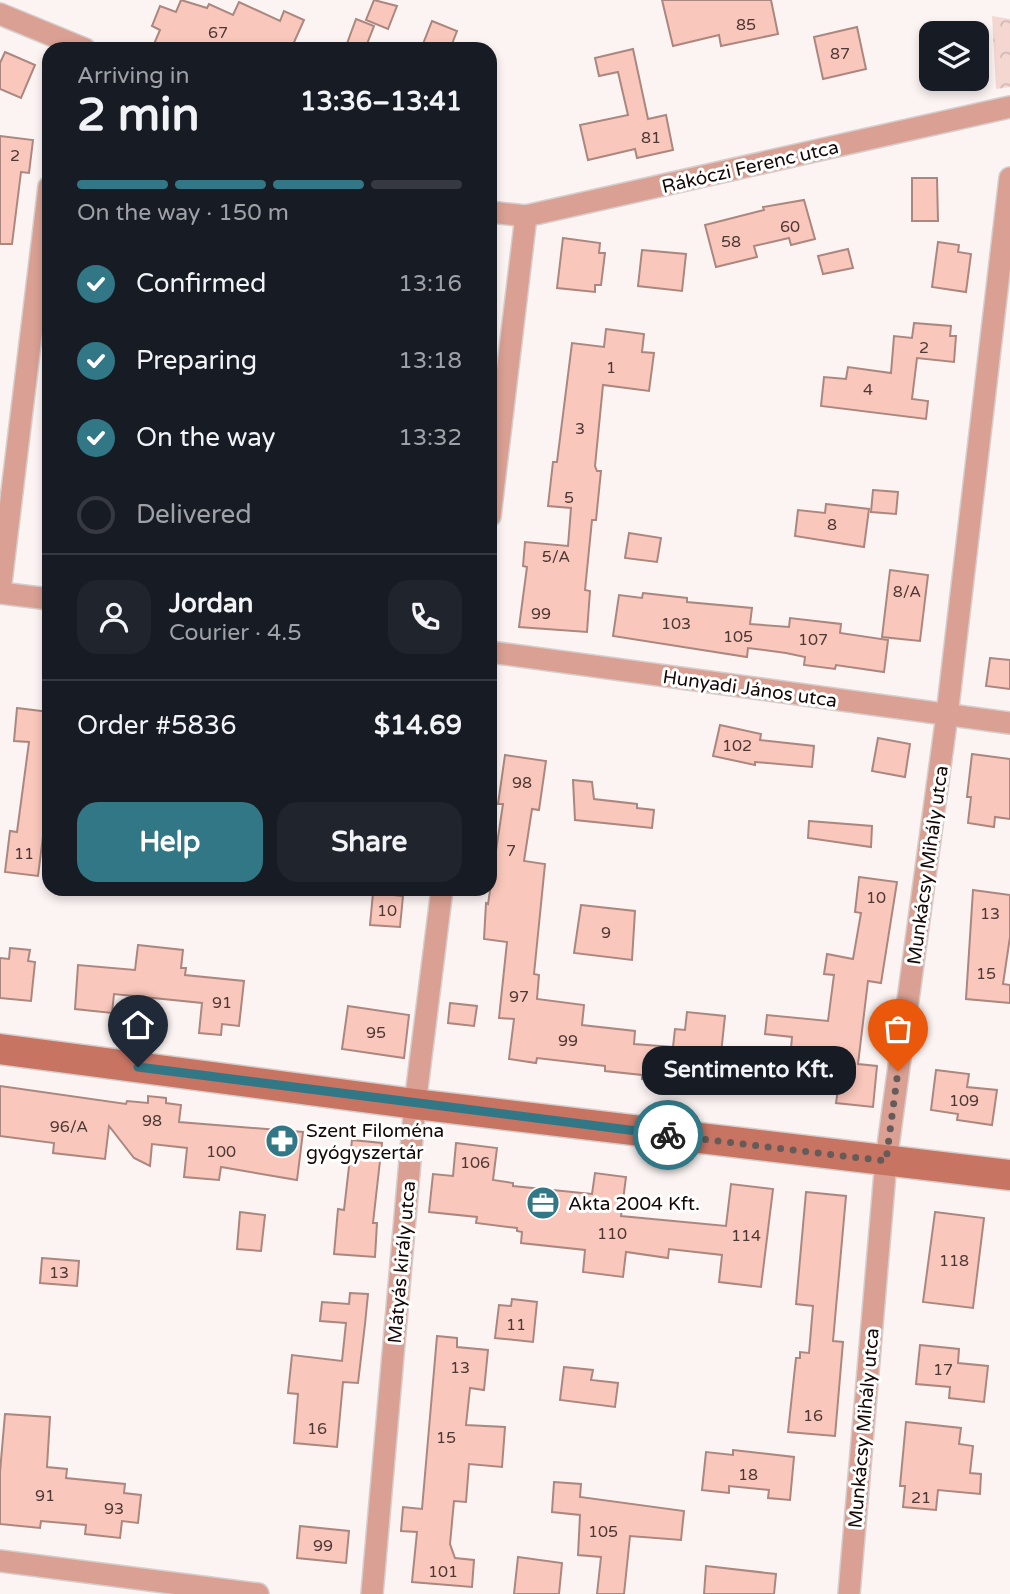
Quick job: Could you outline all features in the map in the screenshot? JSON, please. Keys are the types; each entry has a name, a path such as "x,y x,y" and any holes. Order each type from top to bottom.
{"street":[{"path":"0,14 64,42"},
{"name":"Rákóczi Ferenc utca","path":"497,213 526,216 1010,107"},
{"name":"Munkácsy Mihály utca","path":"849,1594 886,1161 947,715 1010,178"},
{"path":"497,458 526,216"},
{"path":"42,245 0,592 42,598"},
{"name":"Hunyadi János utca","path":"497,653 1010,723"},
{"name":"Mátyás király utca","path":"372,1594 415,1104 441,896"},
{"path":"0,1049 415,1104 1010,1175"},
{"path":"0,1560 258,1594"}],"green space":[{"path":"992,16 1010,19 1010,87 996,89"}],"building":[{"path":"181,0 207,8 209,4 233,15 239,2 280,21 284,11 304,20 294,42 155,42 160,30 152,26 160,6 176,12"},
{"path":"374,0 397,6 388,29 366,20"},
{"path":"662,0 771,0 778,34 721,46 719,35 673,46"},
{"path":"356,19 374,26 368,42 348,42"},
{"path":"432,21 457,31 453,42 424,42"},
{"path":"857,27 866,69 823,79 814,37"},
{"path":"633,49 648,119 666,115 673,150 637,158 635,149 588,160 580,125 628,115 618,72 599,76 595,58"},
{"path":"5,52 35,65 21,98 0,89 0,63"},
{"path":"0,136 33,140 29,173 21,172 12,244 0,244"},
{"path":"912,178 937,178 938,221 912,221"},
{"path":"804,200 815,239 791,245 789,238 754,246 757,257 716,267 705,225 764,210 763,207"},
{"path":"563,238 600,243 599,253 605,253 601,285 595,285 595,292 557,288"},
{"path":"938,242 959,245 958,252 971,254 966,292 932,287"},
{"path":"848,249 853,268 823,274 818,256"},
{"path":"642,250 686,254 682,291 638,286"},
{"path":"914,323 951,326 950,336 956,336 954,362 917,358 912,399 928,401 926,419 821,406 824,377 846,379 848,367 891,373 894,336 912,338"},
{"path":"606,329 644,334 642,352 654,353 649,391 603,385 595,466 597,471 601,471 596,520 592,520 585,590 590,591 587,632 519,627 527,567 523,566 525,542 568,546 571,508 548,506 553,462 557,462 572,343 604,347"},
{"path":"873,490 898,492 896,514 871,512"},
{"path":"826,504 869,509 864,547 795,536 798,510 825,513"},
{"path":"629,533 661,538 657,562 625,558"},
{"path":"890,570 928,575 920,641 882,637"},
{"path":"643,593 687,598 687,602 752,608 750,624 789,627 790,618 841,624 840,633 888,640 884,672 836,665 835,669 804,665 805,657 786,653 748,648 747,657 613,636 619,595 642,598"},
{"path":"990,658 1010,660 1010,689 986,686"},
{"path":"17,708 42,711 42,844 38,876 5,872 10,831 17,832 29,742 14,741"},
{"path":"720,725 761,734 760,740 814,746 812,767 755,762 755,765 713,756"},
{"path":"878,738 910,744 905,777 872,771"},
{"path":"972,754 1010,759 1010,819 995,817 994,827 968,823 971,797 967,797"},
{"path":"505,755 546,761 539,810 532,809 524,861 545,864 534,974 539,975 537,999 584,1005 582,1025 635,1031 634,1044 673,1047 675,1029 685,1030 687,1012 725,1016 720,1063 709,1062 706,1086 642,1079 642,1075 605,1071 605,1066 537,1058 536,1063 509,1059 514,1019 499,1018 507,942 484,939 486,903 488,904 489,896 497,896 497,844 503,804 498,804"},
{"path":"573,780 592,782 594,799 637,804 637,808 654,810 652,828 575,820"},
{"path":"809,821 872,826 871,847 808,838"},
{"path":"859,877 897,882 881,983 868,981 858,1064 877,1066 873,1107 836,1103 838,1089 788,1083 792,1037 765,1034 767,1015 828,1021 834,975 824,974 827,954 853,959 861,913 855,912"},
{"path":"973,890 1010,895 1010,937 1003,984 1010,985 1010,1003 966,999"},
{"path":"373,896 403,896 400,927 370,925"},
{"path":"581,905 635,911 632,960 574,953"},
{"path":"138,945 183,950 181,968 186,968 185,975 244,981 239,1026 222,1024 221,1035 199,1033 202,1003 114,994 112,1013 75,1009 78,965 135,970"},
{"path":"10,948 30,950 28,961 35,962 31,1001 0,998 0,958 9,959"},
{"path":"450,1003 477,1006 474,1026 448,1023"},
{"path":"348,1006 409,1015 404,1058 342,1049"},
{"path":"936,1070 969,1074 967,1087 997,1090 992,1125 957,1120 958,1114 931,1110"},
{"path":"0,1086 126,1104 127,1101 148,1103 148,1096 166,1098 166,1103 181,1105 179,1122 303,1132 297,1180 221,1167 219,1180 184,1177 187,1148 152,1144 150,1166 134,1158 109,1126 105,1159 53,1153 54,1143 0,1136"},
{"path":"352,1140 382,1143 373,1223 377,1223 375,1257 334,1254 338,1209 344,1210"},
{"path":"456,1143 497,1148 493,1180 513,1183 513,1186 592,1194 595,1173 626,1177 621,1216 726,1226 731,1184 773,1189 761,1287 719,1282 722,1255 669,1249 668,1258 626,1252 623,1277 583,1272 585,1250 521,1243 522,1232 517,1231 517,1228 476,1223 477,1217 429,1212 433,1174 453,1176"},
{"path":"806,1192 846,1196 833,1341 843,1342 835,1436 788,1432 796,1358 800,1358 800,1352 809,1353 813,1306 796,1304"},
{"path":"240,1212 265,1215 261,1251 237,1249"},
{"path":"935,1212 984,1218 973,1308 923,1302"},
{"path":"42,1258 79,1261 77,1286 40,1283"},
{"path":"350,1293 368,1294 358,1383 343,1382 337,1447 294,1443 298,1394 288,1393 292,1355 342,1361 346,1323 320,1321 322,1302 349,1304"},
{"path":"512,1299 537,1302 533,1342 495,1338 499,1305 511,1306"},
{"path":"437,1336 457,1338 457,1347 488,1350 484,1390 470,1388 466,1425 505,1427 502,1467 469,1464 466,1502 454,1501 450,1544 455,1558 474,1560 472,1587 412,1582 417,1532 401,1531 403,1507 422,1509"},
{"path":"920,1345 959,1349 958,1363 988,1366 984,1402 949,1398 950,1387 916,1384"},
{"path":"564,1367 593,1370 591,1380 618,1383 615,1407 560,1400"},
{"path":"5,1414 50,1417 47,1467 67,1469 66,1478 125,1484 124,1493 141,1495 138,1523 122,1521 120,1538 85,1534 86,1525 41,1521 40,1528 0,1524 0,1472"},
{"path":"906,1422 961,1428 959,1444 973,1446 970,1473 981,1474 980,1494 938,1490 936,1510 903,1507 905,1486 900,1486"},
{"path":"733,1450 794,1457 790,1500 768,1498 769,1490 729,1486 729,1493 702,1490 706,1452 733,1455"},
{"path":"554,1482 581,1484 580,1497 684,1511 681,1540 630,1536 624,1594 597,1594 601,1557 578,1555 580,1515 552,1512"},
{"path":"300,1526 349,1531 346,1563 297,1558"},
{"path":"518,1557 562,1563 559,1594 514,1594"},
{"path":"706,1566 776,1574 774,1594 704,1594"}],"way so far":[{"path":"668,1135 886,1161 898,1071"}],"place":[{"name":"Sentimento Kft.","path":"898,1071"},
{"name":"Szent Filoména gyógyszertár","path":"282,1141"},
{"name":"Akta 2004 Kft.","path":"543,1203"}],"route":[{"path":"138,1067 668,1135"}]}
